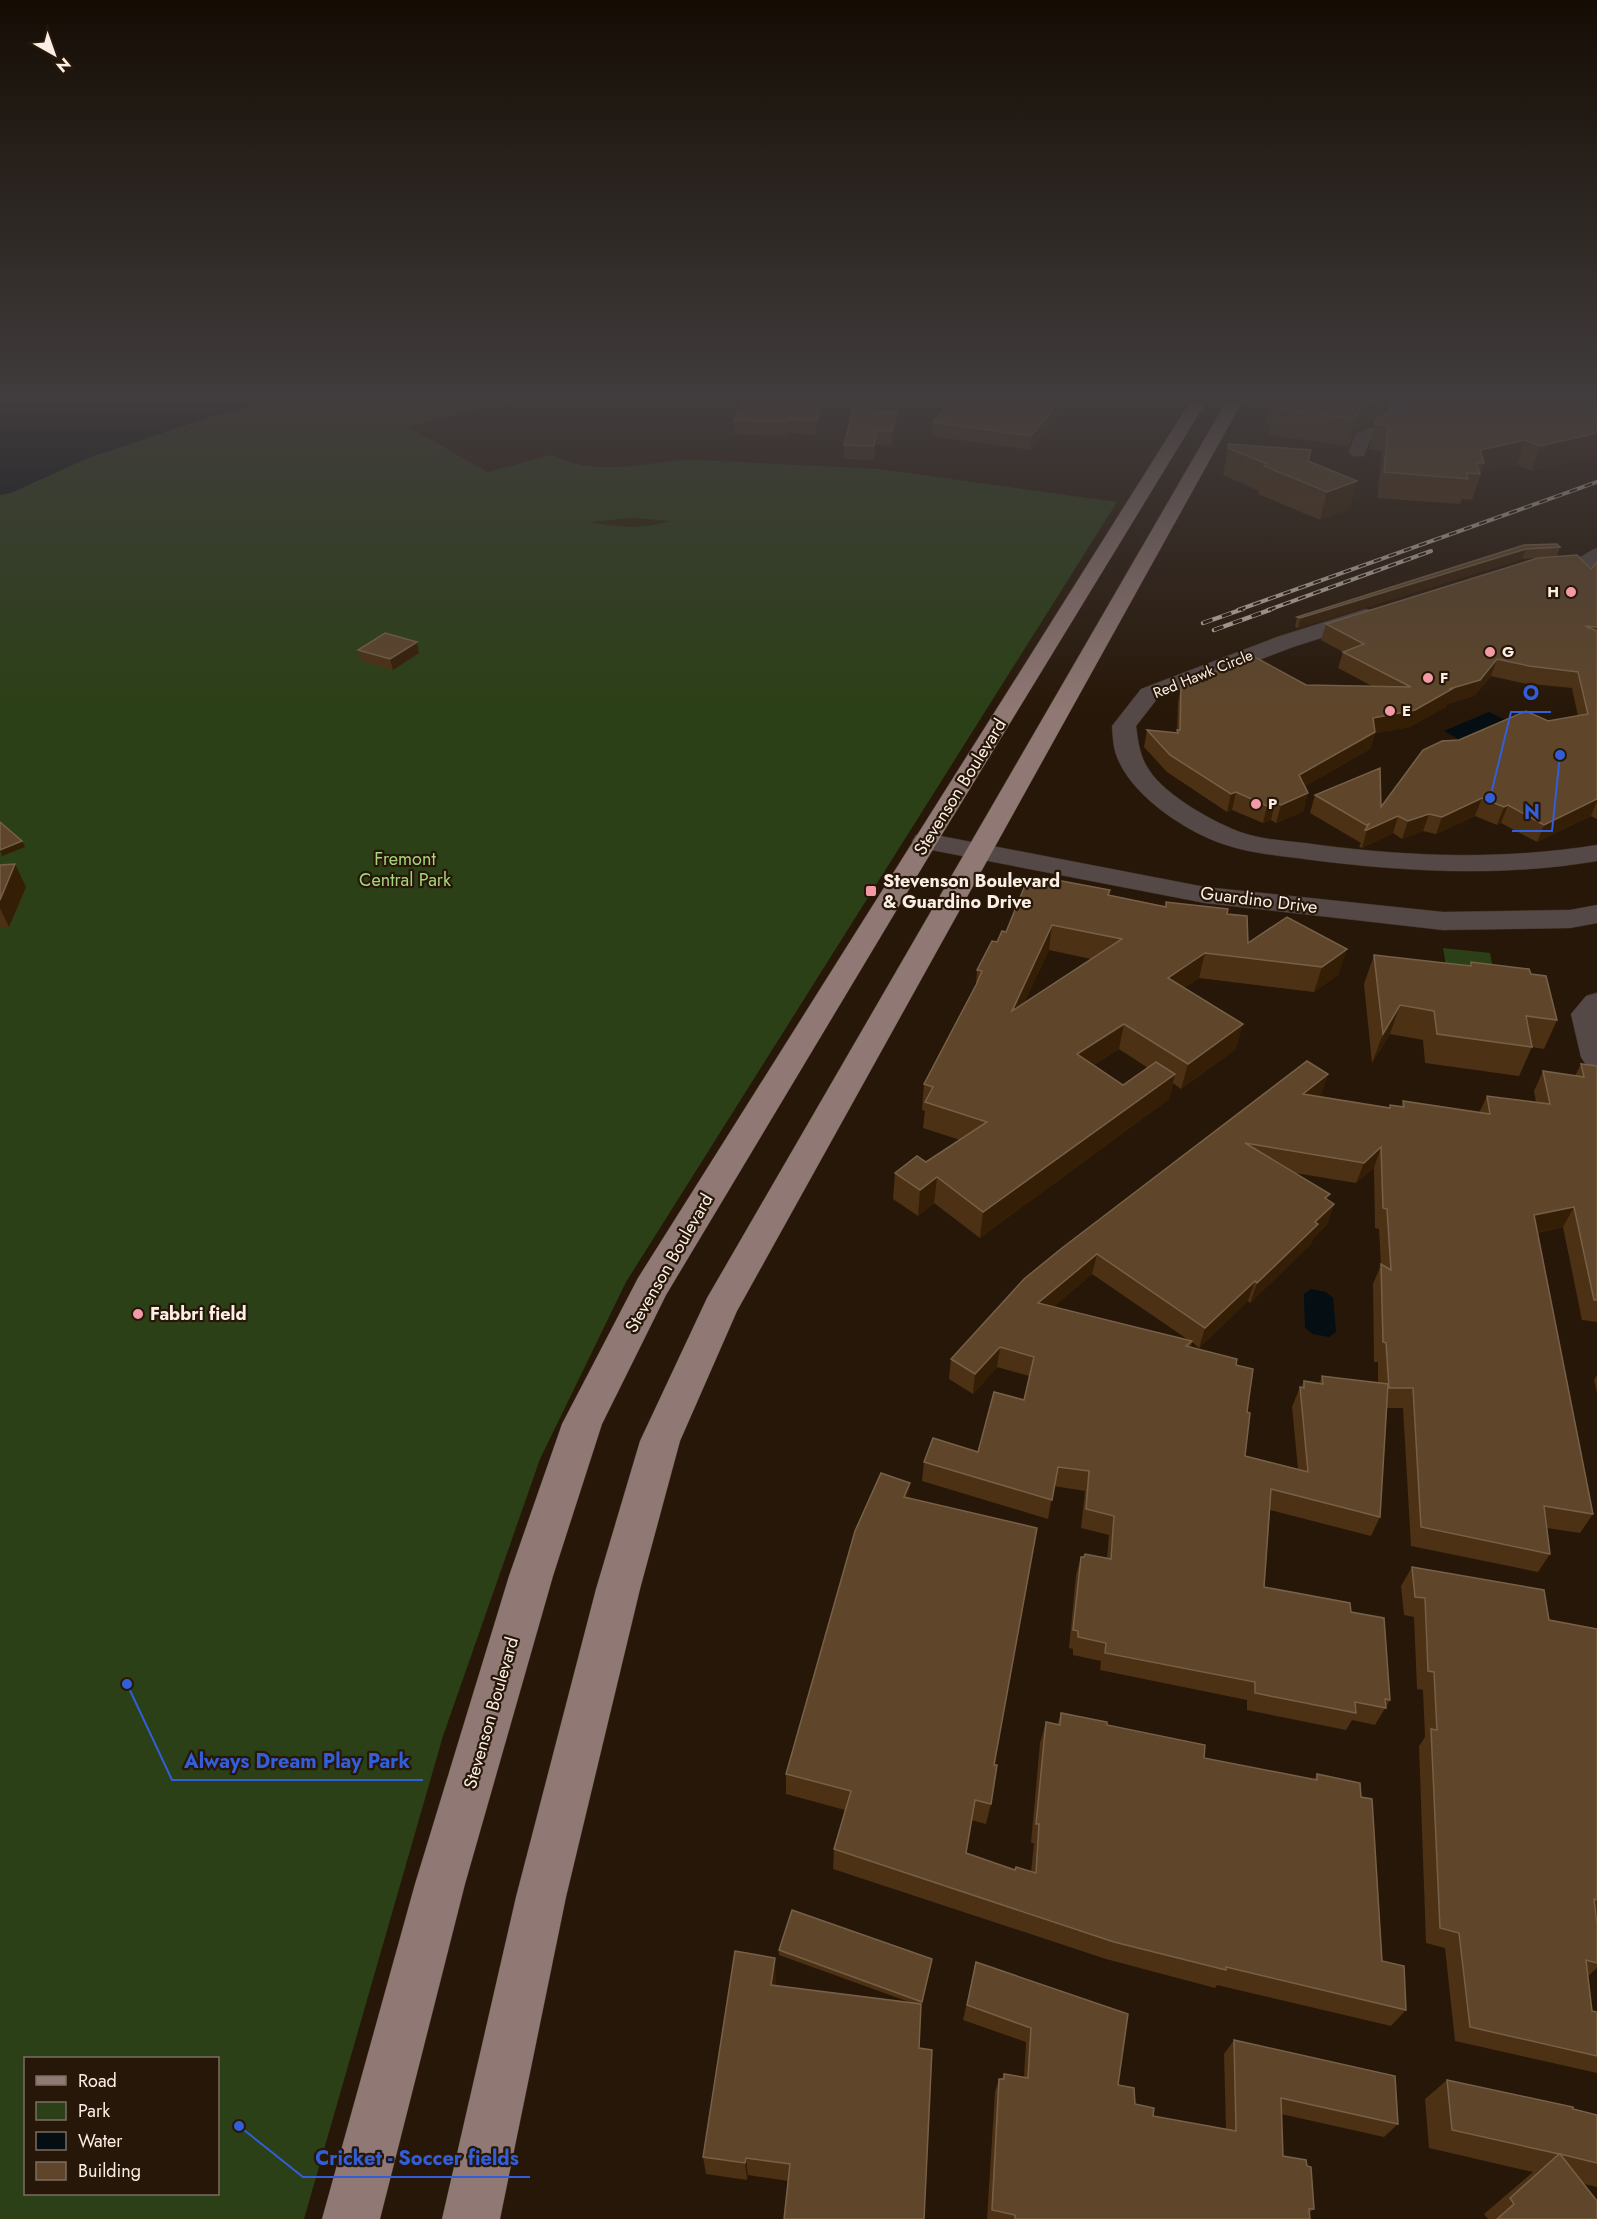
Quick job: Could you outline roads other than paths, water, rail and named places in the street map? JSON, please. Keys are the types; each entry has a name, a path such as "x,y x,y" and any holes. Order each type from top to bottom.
{"main road":[{"name":"Stevenson Boulevard","path":"351,2219 440,1884 531,1576 582,1424 651,1288 1134,506"},
{"path":"471,2219 541,1897 618,1589 660,1441 720,1308 1178,506"}],"street":[{"path":"1520,568 1530,565 1586,563 1597,554"},
{"name":"Red Hawk Circle","path":"1387,610 1285,642 1149,694 1124,726 1125,748 1132,765 1145,784 1202,824 1235,840 1264,846 1349,857 1434,863 1504,862 1597,853"},
{"name":"Guardino Drive","path":"925,841 1205,895 1443,921 1570,919 1597,914"},
{"path":"1597,1003 1586,1014 1597,1057"}],"water":[{"path":"1489,712 1507,721 1462,741 1444,731"},
{"path":"1311,1289 1326,1292 1333,1298 1336,1332 1329,1337 1313,1334 1305,1328 1304,1294"}],"railway":[{"path":"1238,610 1531,506"},
{"path":"1268,610 1431,551"},
{"path":"1203,623 1243,609"},
{"path":"1214,630 1272,609"}],"place":[{"name":"H","path":"1571,592"},
{"name":"G","path":"1490,652"},
{"name":"F","path":"1428,678"},
{"name":"E","path":"1390,711"},
{"name":"N","path":"1560,755"},
{"name":"O","path":"1490,798"},
{"name":"P","path":"1256,804"},
{"name":"Stevenson Boulevard & Guardino Drive","path":"871,891"},
{"name":"Fabbri field","path":"138,1314"},
{"name":"Always Dream Play Park","path":"127,1684"},
{"name":"Cricket - Soccer fields","path":"239,2126"}],"park label":[{"name":"Fremont Central Park","path":"405,869"}]}
